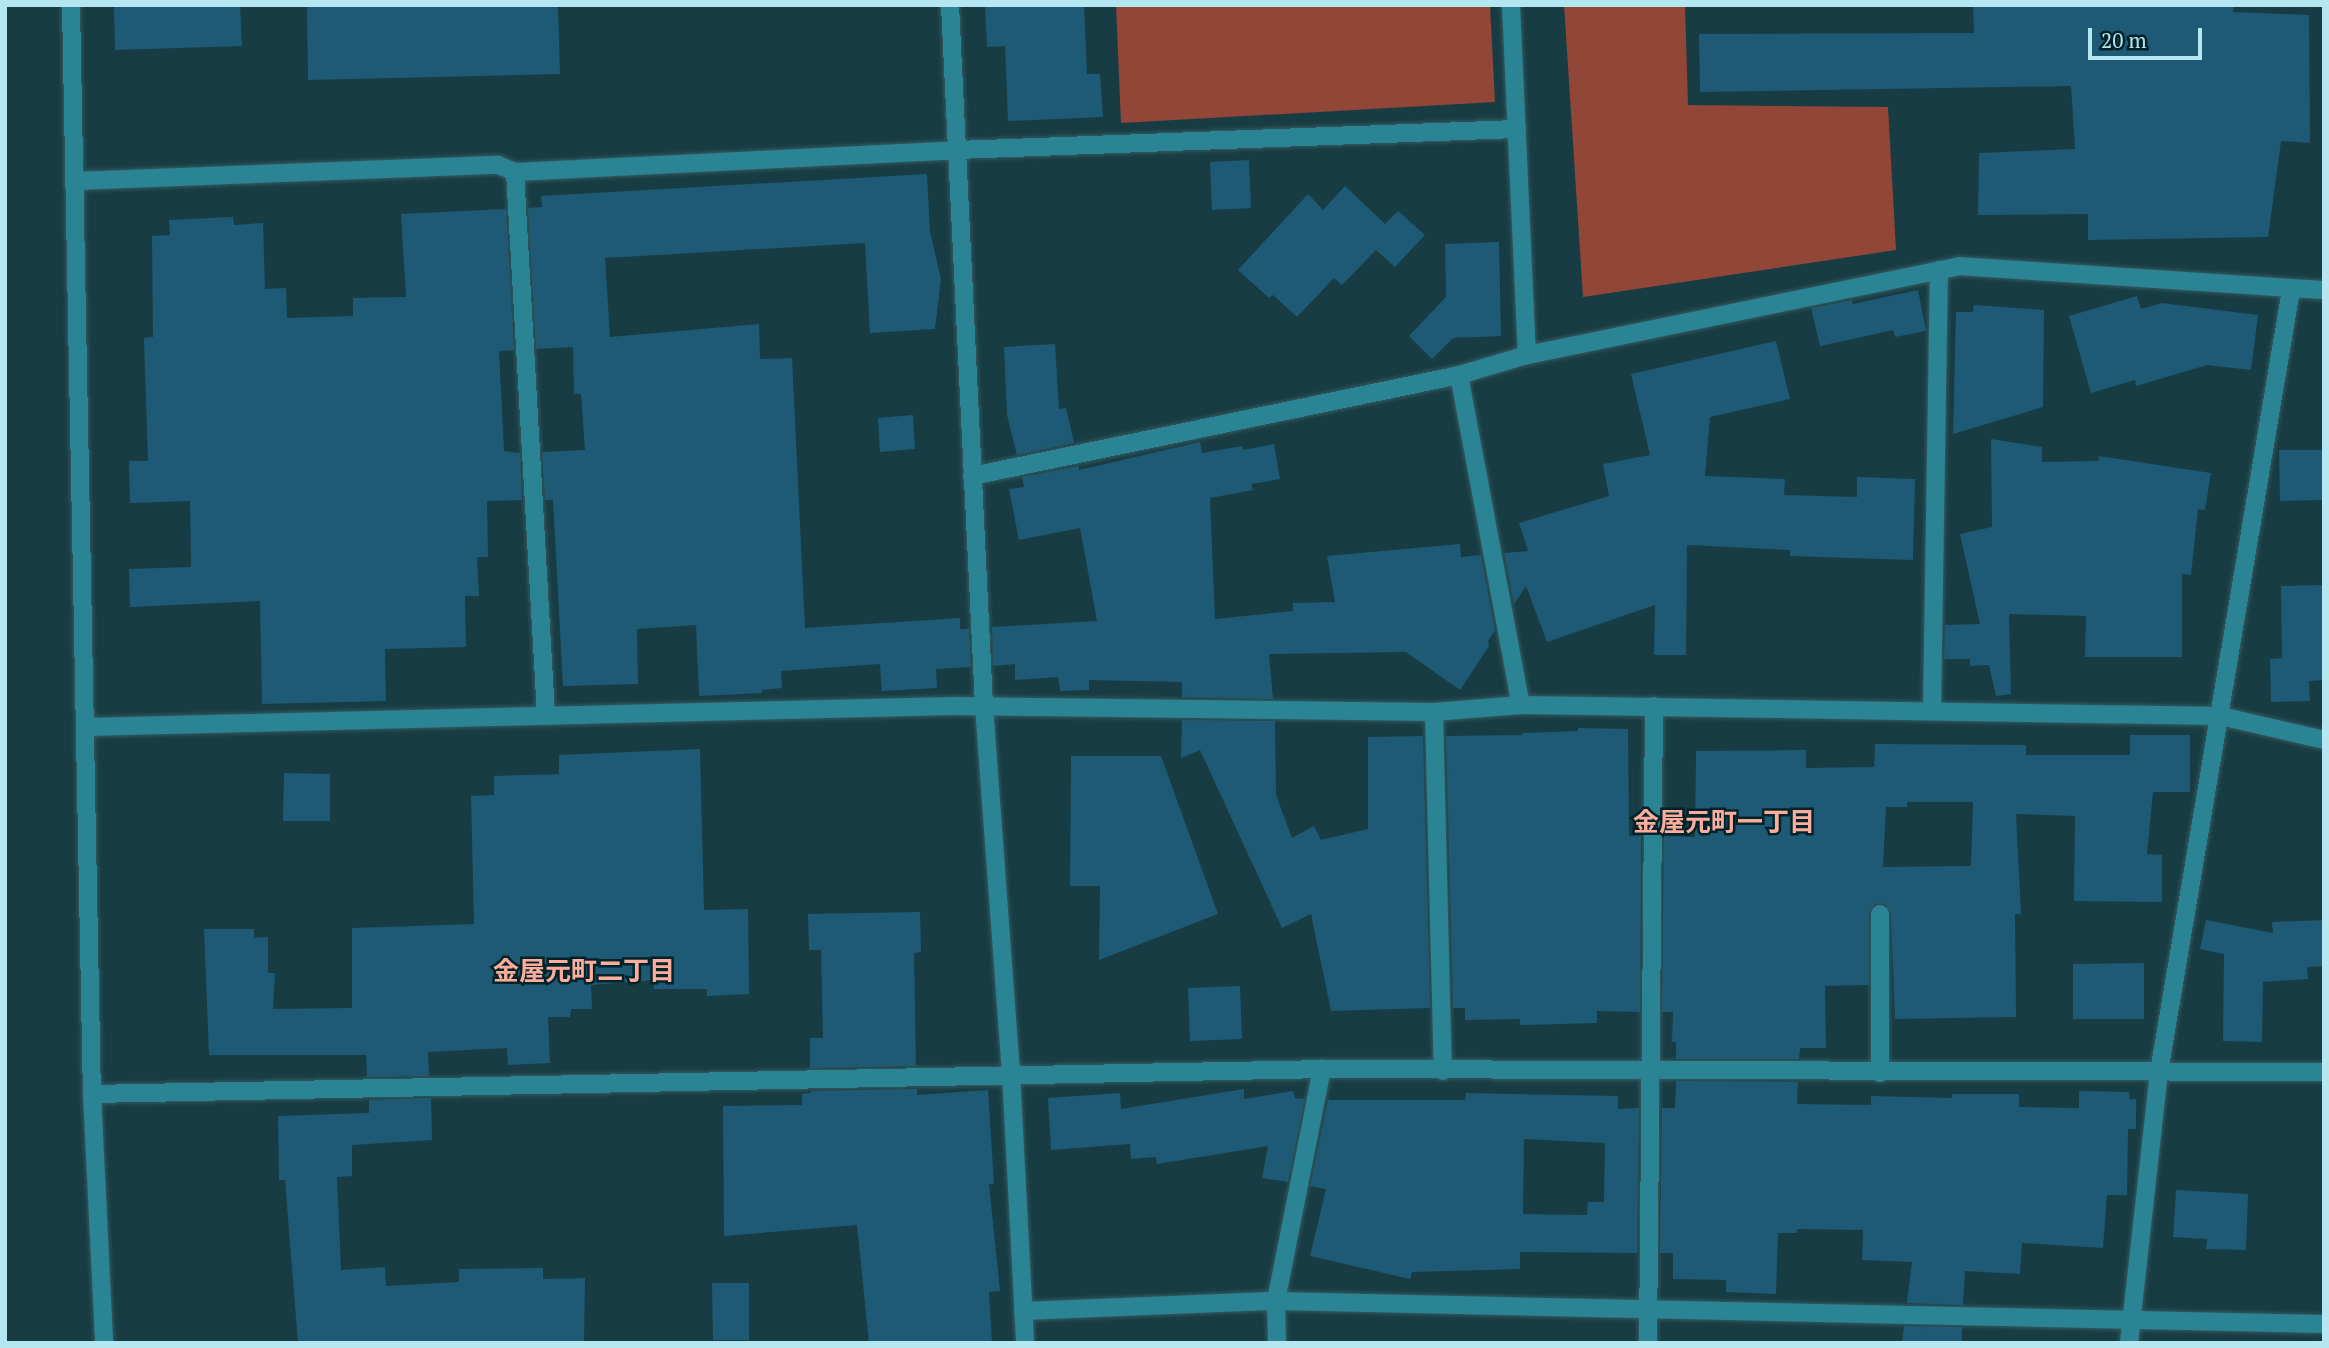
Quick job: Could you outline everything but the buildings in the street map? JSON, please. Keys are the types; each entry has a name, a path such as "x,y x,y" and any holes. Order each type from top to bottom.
{"street":[{"path":"71,5 92,1094 104,1343"},
{"path":"950,5 984,706 1011,1073 1025,1343"},
{"path":"1511,5 1527,355"},
{"path":"75,181 498,165 514,172 957,150 1517,129"},
{"path":"514,172 546,715"},
{"path":"972,477 1459,375 1527,355 1959,266 2291,290 2324,290"},
{"path":"1932,710 1939,270"},
{"path":"2129,1343 2159,1072 2291,290"},
{"path":"1459,375 1521,705"},
{"path":"86,727 984,706 1434,712 1521,705 2221,716 2324,740"},
{"path":"1648,1343 1654,706"},
{"path":"1434,712 1443,1071"},
{"path":"1880,914 1880,1073"},
{"path":"92,1094 1011,1073 1322,1069 1880,1073 2324,1072"},
{"path":"1277,1343 1276,1301 1322,1069"},
{"path":"1023,1311 1276,1301 1648,1307 2324,1324"}],"shaded area":[{"path":"1116,5 1490,5 1495,102 1121,123"},
{"path":"1564,5 1685,5 1688,105 1888,107 1896,250 1583,297"}],"district":[{"name":"金屋元町一丁目","path":"1724,822"},
{"name":"金屋元町二丁目","path":"584,971"}]}
